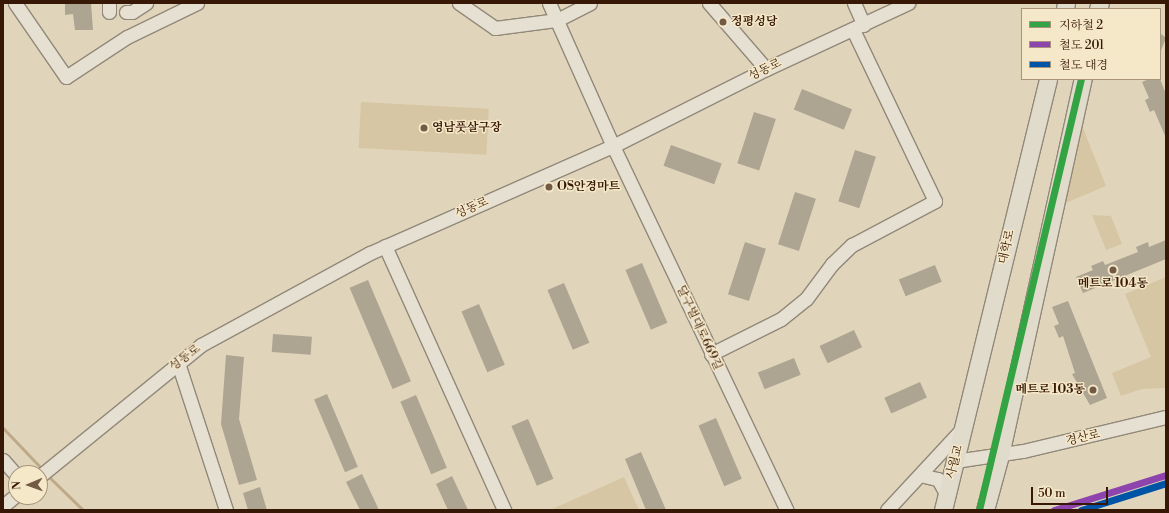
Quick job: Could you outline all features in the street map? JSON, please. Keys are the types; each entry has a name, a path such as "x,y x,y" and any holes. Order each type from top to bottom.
{"main road":[{"name":"대학로","path":"966,420 1048,80"},
{"path":"985,510 1000,455 1083,80"},
{"name":"사월교","path":"945,502 966,420"}],"street":[{"path":"126,12 132,12 146,3"},
{"path":"17,4 66,77 127,37 197,3"},
{"path":"459,3 495,28 557,20 590,3"},
{"name":"달구벌대로669길","path":"549,3 613,146 711,354 787,510"},
{"path":"709,3 766,70"},
{"path":"711,354 782,319 806,299 832,264 852,244 935,201 858,27 854,3"},
{"name":"성동로","path":"48,469 201,345 385,246 613,146 766,70 908,3"},
{"path":"385,246 504,510"},
{"path":"178,363 226,510"},
{"name":"경산로","path":"955,461 1000,455 1166,417"},
{"path":"886,510 920,475 966,420"},
{"path":"920,475 938,479 945,502"}],"shaded area":[{"name":"영남풋살구장","path":"361,102 489,109 486,155 359,148"},
{"path":"1081,123 1106,186 1061,205"},
{"path":"1092,215 1111,216 1122,244 1106,250"},
{"path":"1166,277 1166,388 1142,389 1121,396 1112,373 1151,357 1125,294"},
{"path":"624,477 639,510 550,510"}],"building":[{"path":"65,3 91,3 93,30 75,30 73,14 65,15"},
{"path":"1161,34 1166,38 1161,50"},
{"path":"1147,80 1160,80 1166,94 1166,138 1154,110 1150,112 1145,100 1149,98 1142,82"},
{"path":"802,89 852,109 844,130 794,109"},
{"path":"754,112 776,119 759,170 737,163"},
{"path":"671,145 722,163 714,184 663,166"},
{"path":"855,150 876,157 859,208 838,201"},
{"path":"795,192 816,199 799,251 778,244"},
{"path":"1166,240 1166,259 1083,293 1076,277 1093,270 1091,266 1103,261 1105,265 1138,252 1136,247 1148,242 1149,247"},
{"path":"745,242 766,249 749,301 728,294"},
{"path":"642,263 667,323 651,330 625,270"},
{"path":"935,265 942,282 906,296 899,280"},
{"path":"368,280 411,381 393,389 350,288"},
{"path":"564,283 589,343 573,350 547,290"},
{"path":"1068,301 1107,398 1090,405 1072,374 1075,373 1063,336 1059,338 1054,326 1059,324 1052,307"},
{"path":"479,304 505,365 487,372 462,311"},
{"path":"854,330 862,347 828,363 820,346"},
{"path":"273,334 312,337 311,355 272,352"},
{"path":"226,355 244,357 239,419 257,480 239,485 221,424"},
{"path":"794,358 801,375 765,389 758,373"},
{"path":"920,382 927,398 891,413 884,398"},
{"path":"327,394 358,467 345,472 314,399"},
{"path":"416,395 447,468 431,474 400,402"},
{"path":"716,418 742,479 724,486 699,425"},
{"path":"528,419 553,479 537,486 511,426"},
{"path":"641,452 666,510 646,510 625,459"},
{"path":"362,474 379,510 360,510 346,482"},
{"path":"452,476 468,510 448,510 436,484"},
{"path":"260,487 267,510 248,510 243,493"}],"waterway":[{"path":"3,428 38,465"},
{"path":"48,476 83,510"}],"metro line":[{"name":"2","path":"979,510 1081,80"}],"rail line":[{"name":"201","path":"1054,510 1166,475"},
{"name":"대경","path":"1081,510 1166,483"}],"place":[{"name":"정평성당","path":"723,22"},
{"name":"영남풋살구장","path":"424,128"},
{"name":"OS안경마트","path":"549,187"},
{"name":"메트로 104동","path":"1113,270"},
{"name":"메트로 103동","path":"1093,390"}]}
